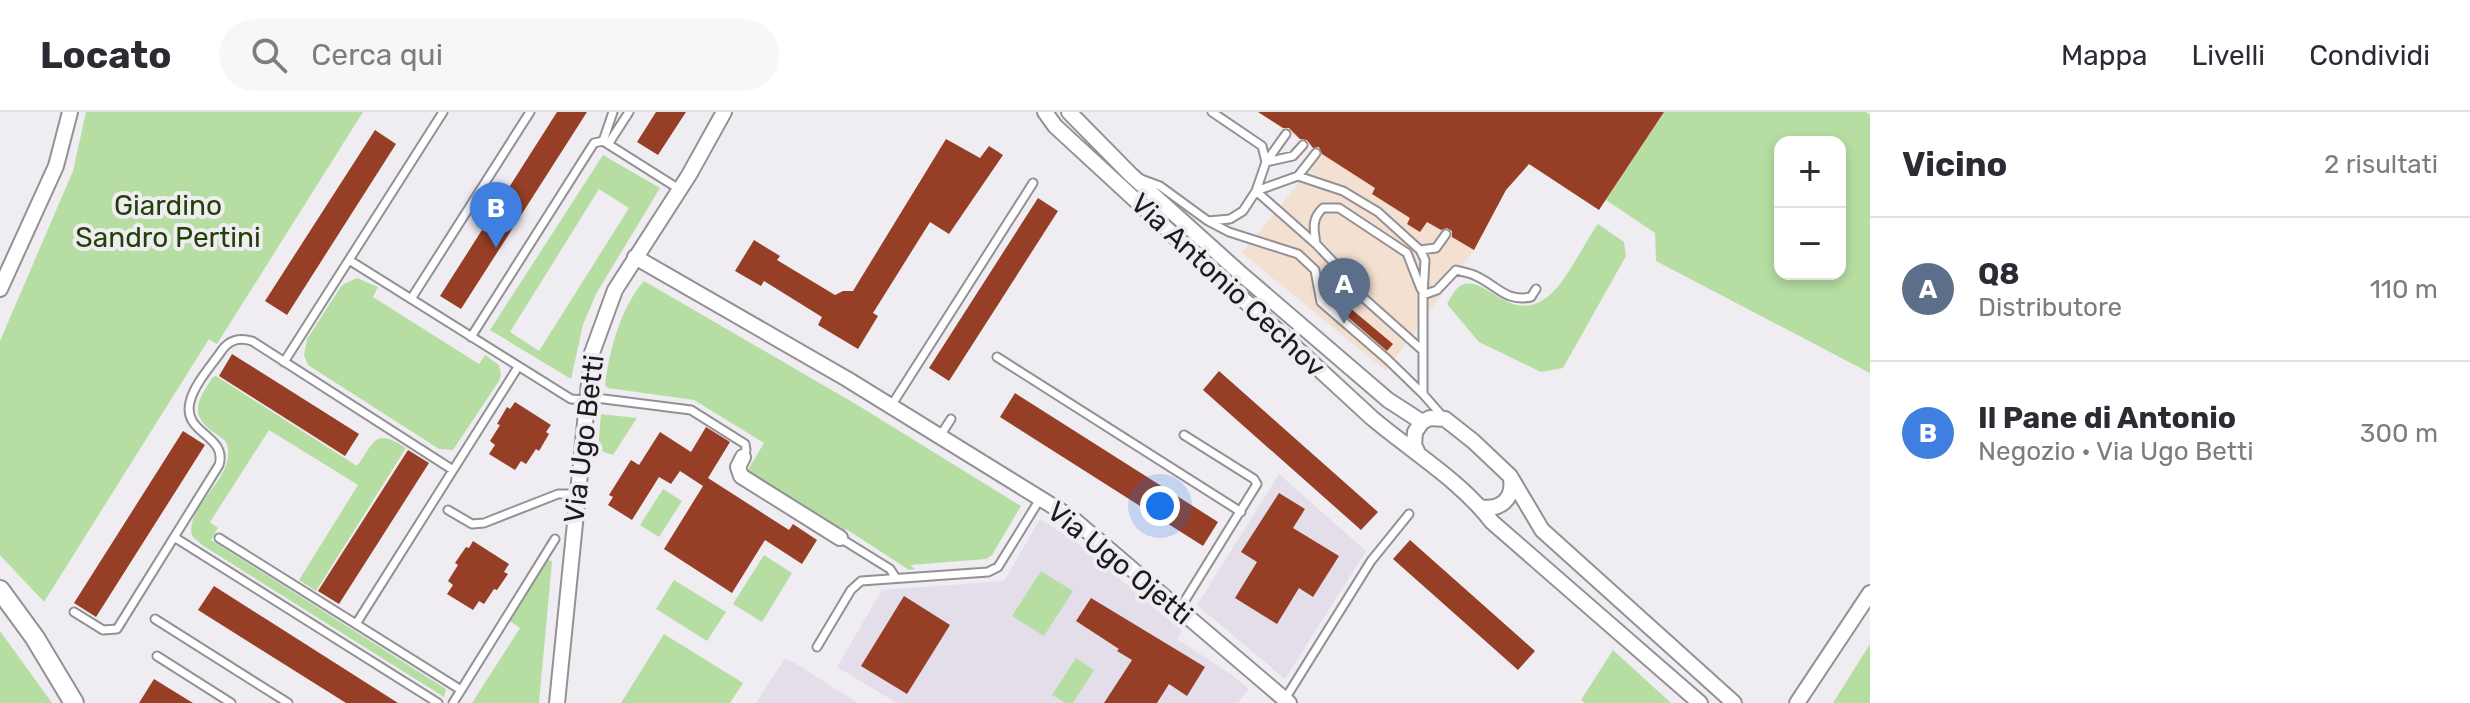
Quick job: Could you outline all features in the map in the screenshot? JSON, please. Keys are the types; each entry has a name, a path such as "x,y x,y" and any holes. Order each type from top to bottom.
{"street":[{"path":"0,289 56,166 70,112"},
{"name":"Via Ugo Betti","path":"557,703 592,353 615,290 724,112"},
{"name":"Via Antonio Cechov","path":"1045,112 1055,126 1372,418 1417,451 1480,507 1492,522 1700,703"},
{"name":"Via Antonio Cechov","path":"1073,114 1131,175 1388,400 1422,422"},
{"name":"Via Ugo Ojetti","path":"635,257 891,406 1087,529 1280,699"},
{"path":"1417,451 1413,438 1422,422 1430,418 1445,419 1501,465 1542,530 1734,703"},
{"path":"743,457 738,467 741,476 840,538"},
{"path":"1480,507 1488,509 1503,504 1511,491 1510,476"},
{"path":"0,590 35,638 74,703"},
{"path":"1797,703 1870,593"}],"lane":[{"path":"284,362 443,112"},
{"path":"411,299 530,112"},
{"path":"606,142 613,112"},
{"path":"606,142 629,112"},
{"path":"1212,112 1262,146 1266,162"},
{"path":"1256,191 1266,162 1286,134"},
{"path":"471,337 594,143 606,142 679,189"},
{"path":"1266,162 1293,156 1303,145"},
{"path":"1256,191 1298,176 1316,153"},
{"name":"Via Antonio Cechov","path":"1131,175 1160,186 1208,221 1230,219 1243,211 1256,191"},
{"path":"1298,176 1343,191 1378,212 1420,250 1425,260 1423,394"},
{"path":"891,406 1033,183"},
{"path":"1256,191 1317,245 1357,292 1422,350"},
{"path":"1317,245 1313,228 1317,212 1323,208 1339,208 1407,253 1423,295"},
{"path":"1208,221 1229,232 1298,254 1315,270 1321,302 1388,360 1445,419"},
{"path":"1420,250 1436,248 1446,234"},
{"path":"349,260 571,399 691,410 744,443 743,457"},
{"path":"1423,295 1437,290 1456,270 1477,276 1518,299 1531,297 1536,289"},
{"path":"74,612 103,630 117,629 221,460 219,446 191,421 189,404 225,345 235,340 252,341 453,470"},
{"path":"997,357 1241,512"},
{"path":"356,624 518,367"},
{"path":"940,436 951,419"},
{"path":"1179,610 1256,487 1256,481 1184,435"},
{"path":"448,510 472,524 484,523 558,494 576,494"},
{"path":"817,647 857,583 993,570 1001,563 1040,499"},
{"path":"1280,699 1371,561 1409,514"},
{"path":"174,537 438,703"},
{"path":"219,538 461,690"},
{"path":"840,538 892,571 896,578"},
{"path":"453,703 555,539"},
{"path":"155,619 288,703"},
{"path":"157,656 231,703"}],"shaded area":[{"path":"1258,112 1567,112 1506,190 1474,250 1386,371 1242,253 1322,154"},
{"path":"1279,474 1366,551 1285,679 1197,605"},
{"path":"1040,519 1077,543 1182,631 1177,639 1249,689 1238,703 897,703 837,667 882,590 1004,581"},
{"path":"785,658 796,664 858,703 756,703"}],"green space":[{"name":"Giardino Sandro Pertini","path":"86,112 363,112 217,344 209,339 44,602 0,555 0,341 73,171"},
{"path":"1664,112 1866,112 1870,115 1870,373 1656,261 1655,233 1606,200"},
{"path":"603,155 660,188 596,294 583,325 571,379 490,330","holes":["599,189 629,208 539,351 510,332"]},
{"path":"1598,224 1624,242 1626,256 1563,368 1541,372 1479,342 1447,304 1457,288 1471,284 1513,304 1525,306 1539,302 1558,286"},
{"path":"357,278 378,287 373,297 479,364 485,355 499,365 499,381 453,450 439,449 308,365 304,355 307,339 342,285"},
{"path":"644,281 859,406 1021,506 992,555 986,559 910,565 915,569 909,570 846,529 842,534 746,473 764,443 694,400 608,388 605,385 607,372 617,330 629,303"},
{"path":"216,376 357,466 372,444 381,438 406,448 316,591 299,580 358,485 269,430 210,522 218,528 211,540 446,689 444,697 192,536 196,513 225,467 228,454 226,442 205,425 198,413 202,394"},
{"path":"601,414 637,418 613,455 598,450"},
{"path":"663,489 682,501 659,537 640,525"},
{"path":"764,555 792,573 762,622 733,604"},
{"path":"547,560 552,561 539,703 472,703 520,628 510,621"},
{"path":"1041,571 1073,591 1044,636 1012,616"},
{"path":"674,580 726,612 707,641 656,609"},
{"path":"0,631 52,703 0,703"},
{"path":"664,634 743,683 730,703 621,703"},
{"path":"1870,644 1870,703 1833,703"},
{"path":"1613,650 1671,703 1585,703 1581,700"},
{"path":"1076,658 1094,670 1073,703 1066,703 1052,695"}],"building":[{"path":"557,112 587,112 461,309 440,296"},
{"path":"656,112 686,112 658,155 637,142"},
{"path":"1258,112 1664,112 1599,210 1529,164 1506,190 1474,250 1452,237 1452,231 1447,228 1441,230 1427,222 1420,232 1407,224 1410,218 1372,194 1375,188 1322,154 1319,147 1313,148 1289,128 1283,128"},
{"path":"375,130 396,144 287,315 265,301"},
{"path":"946,139 980,158 989,146 1003,155 949,234 930,222 873,313 878,316 858,349 818,325 822,317 764,281 761,286 735,271 754,240 780,256 777,260 835,295 853,291"},
{"path":"1038,198 1058,211 949,381 929,368"},
{"path":"1325,287 1393,344 1387,351 1327,299"},
{"path":"232,354 359,434 345,456 219,376"},
{"path":"1219,371 1378,512 1361,530 1203,390"},
{"path":"1015,393 1218,522 1203,546 1000,417"},
{"path":"515,402 551,425 539,451 536,449 526,464 521,461 515,470 489,454 495,445 490,441 500,425 497,424 507,407 510,409"},
{"path":"706,427 730,442 708,478 789,530 793,524 817,540 802,564 765,540 732,593 664,549 703,486 680,471 671,484 659,477 632,520 608,505 613,497 609,495 631,460 639,465 660,432 691,452"},
{"path":"183,431 205,445 96,617 74,603"},
{"path":"408,450 429,463 339,604 318,591"},
{"path":"1279,493 1305,509 1293,528 1339,556 1313,597 1299,588 1277,624 1235,598 1257,562 1241,552"},
{"path":"1410,540 1535,651 1518,670 1393,559"},
{"path":"473,541 509,564 504,572 508,574 497,590 494,589 484,604 479,601 473,610 447,594 453,585 448,581 458,565 455,563"},
{"path":"214,586 398,703 346,703 198,610"},
{"path":"904,596 950,625 907,694 861,666"},
{"path":"1091,598 1205,667 1187,696 1169,684 1157,703 1104,703 1132,660 1076,621"},
{"path":"154,679 175,692 193,703 139,703"}],"place":[{"name":"Il Pane di Antonio","path":"496,248"},
{"name":"Q8","path":"1344,324"}]}
